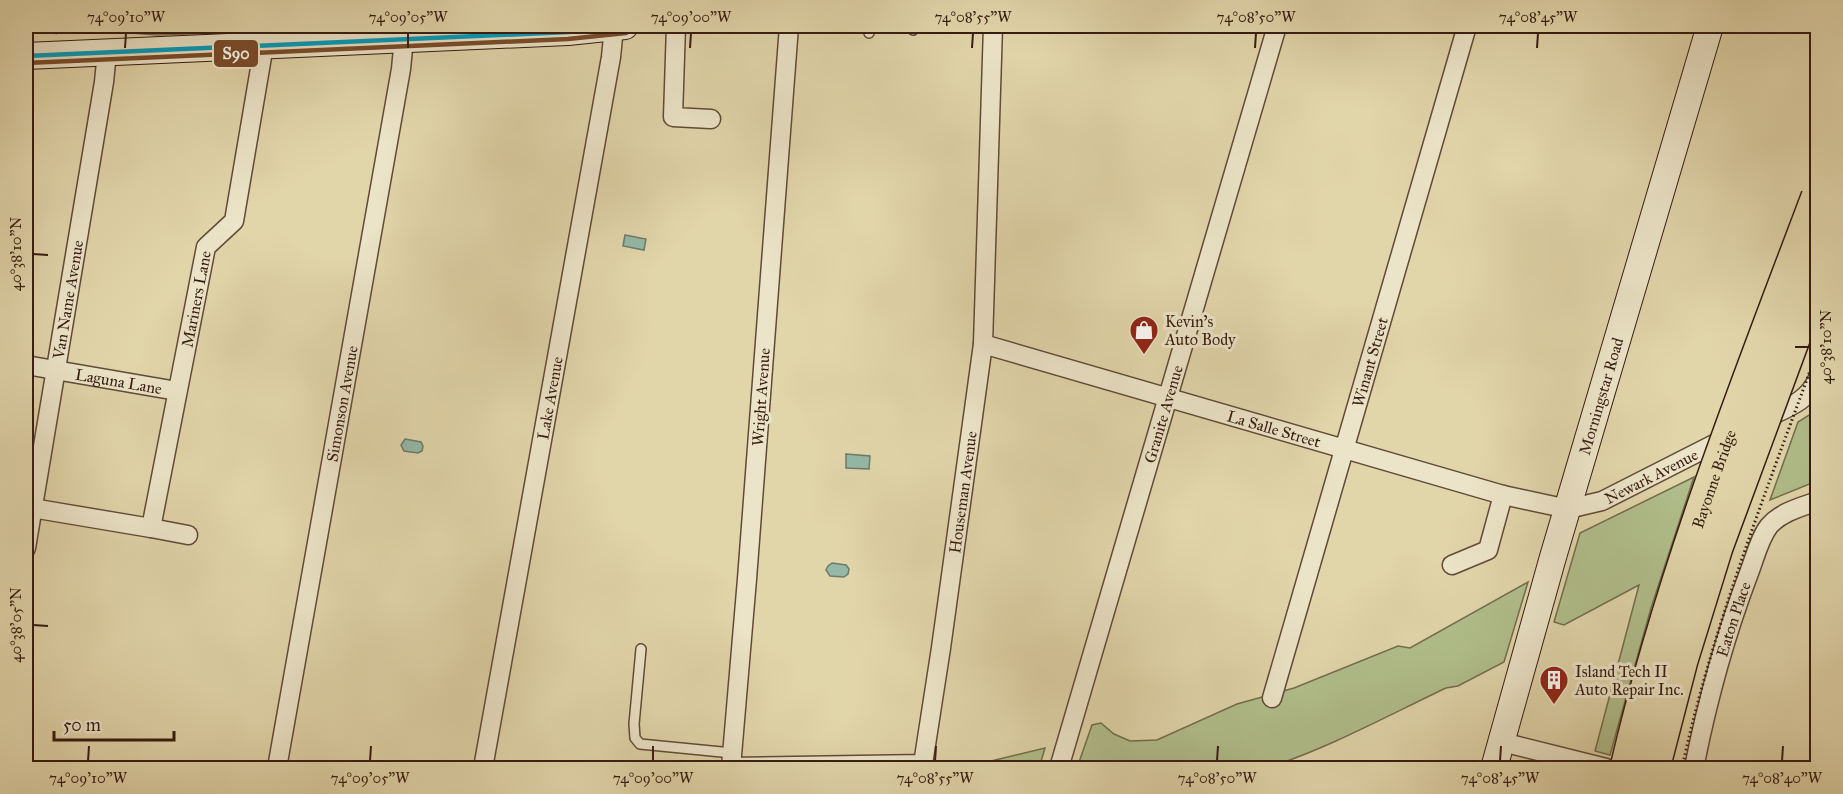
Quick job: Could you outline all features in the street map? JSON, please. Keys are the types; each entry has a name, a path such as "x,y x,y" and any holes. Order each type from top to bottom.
{"highway":[{"name":"Bayonne Bridge","path":"1627,768 1645,692 1687,552 1818,196"},
{"name":"Bayonne Bridge","path":"1653,768 1681,660 1716,547 1818,271"}],"street":[{"path":"26,56 264,45 416,34 619,26"},
{"name":"Lake Avenue","path":"484,759 611,57 619,26"},
{"path":"676,26 673,117 711,119"},
{"name":"Wright Avenue","path":"732,760 789,26"},
{"name":"Houseman Avenue","path":"732,760 923,764 983,344 993,26"},
{"name":"Granite Avenue","path":"1059,768 1277,26"},
{"name":"Winant Street","path":"1272,698 1467,26"},
{"name":"Morningstar Road","path":"1494,768 1706,26"},
{"name":"Simonson Avenue","path":"277,768 399,80 416,34"},
{"name":"Mariners Lane","path":"151,528 206,248 234,221 264,45"},
{"name":"Van Name Avenue","path":"26,548 27,529 32,508 33,457 56,370 107,52"},
{"name":"La Salle Street","path":"983,344 1503,495 1568,509"},
{"name":"Laguna Lane","path":"26,365 177,391"},
{"name":"Newark Avenue","path":"1568,509 1602,501 1803,399 1810,393 1818,378"},
{"path":"1452,565 1488,550 1503,495"},
{"name":"Eaton Place","path":"1694,768 1725,645 1745,582 1764,535 1775,520 1818,501"},
{"path":"32,508 188,535"},
{"path":"1502,742 1606,768"}],"lane":[{"path":"641,649 634,724 635,738 640,744 732,760"}],"path":[{"path":"26,28 44,26"},
{"path":"1682,768 1699,699 1737,572 1818,349"}],"shaded area":[{"path":"126,26 242,26 242,32 157,35 116,32"},
{"path":"625,235 646,239 644,250 623,246"},
{"path":"1817,410 1817,481 1770,500 1798,422"},
{"path":"405,439 421,442 422,451 418,453 404,451 401,445"},
{"path":"846,454 870,456 869,469 846,468"},
{"path":"1694,477 1651,608 1610,755 1595,751 1639,585 1564,625 1554,622 1580,533"},
{"path":"832,563 846,565 849,569 848,574 844,577 830,576 826,570"},
{"path":"1528,582 1504,662 1458,686 1446,688 1313,751 1267,768 1077,768 1092,725 1101,723 1114,734 1130,741 1157,740 1237,704 1294,688 1398,646 1410,648"},
{"path":"1045,748 1039,768 962,768"}],"transit line":[{"path":"26,56 568,32 625,26"},
{"name":"S90","path":"26,63 568,39 626,33"}],"place":[{"name":"Kevin’s Auto Body","path":"1144,356"},
{"name":"Island Tech II Auto Repair Inc.","path":"1554,706"}]}
